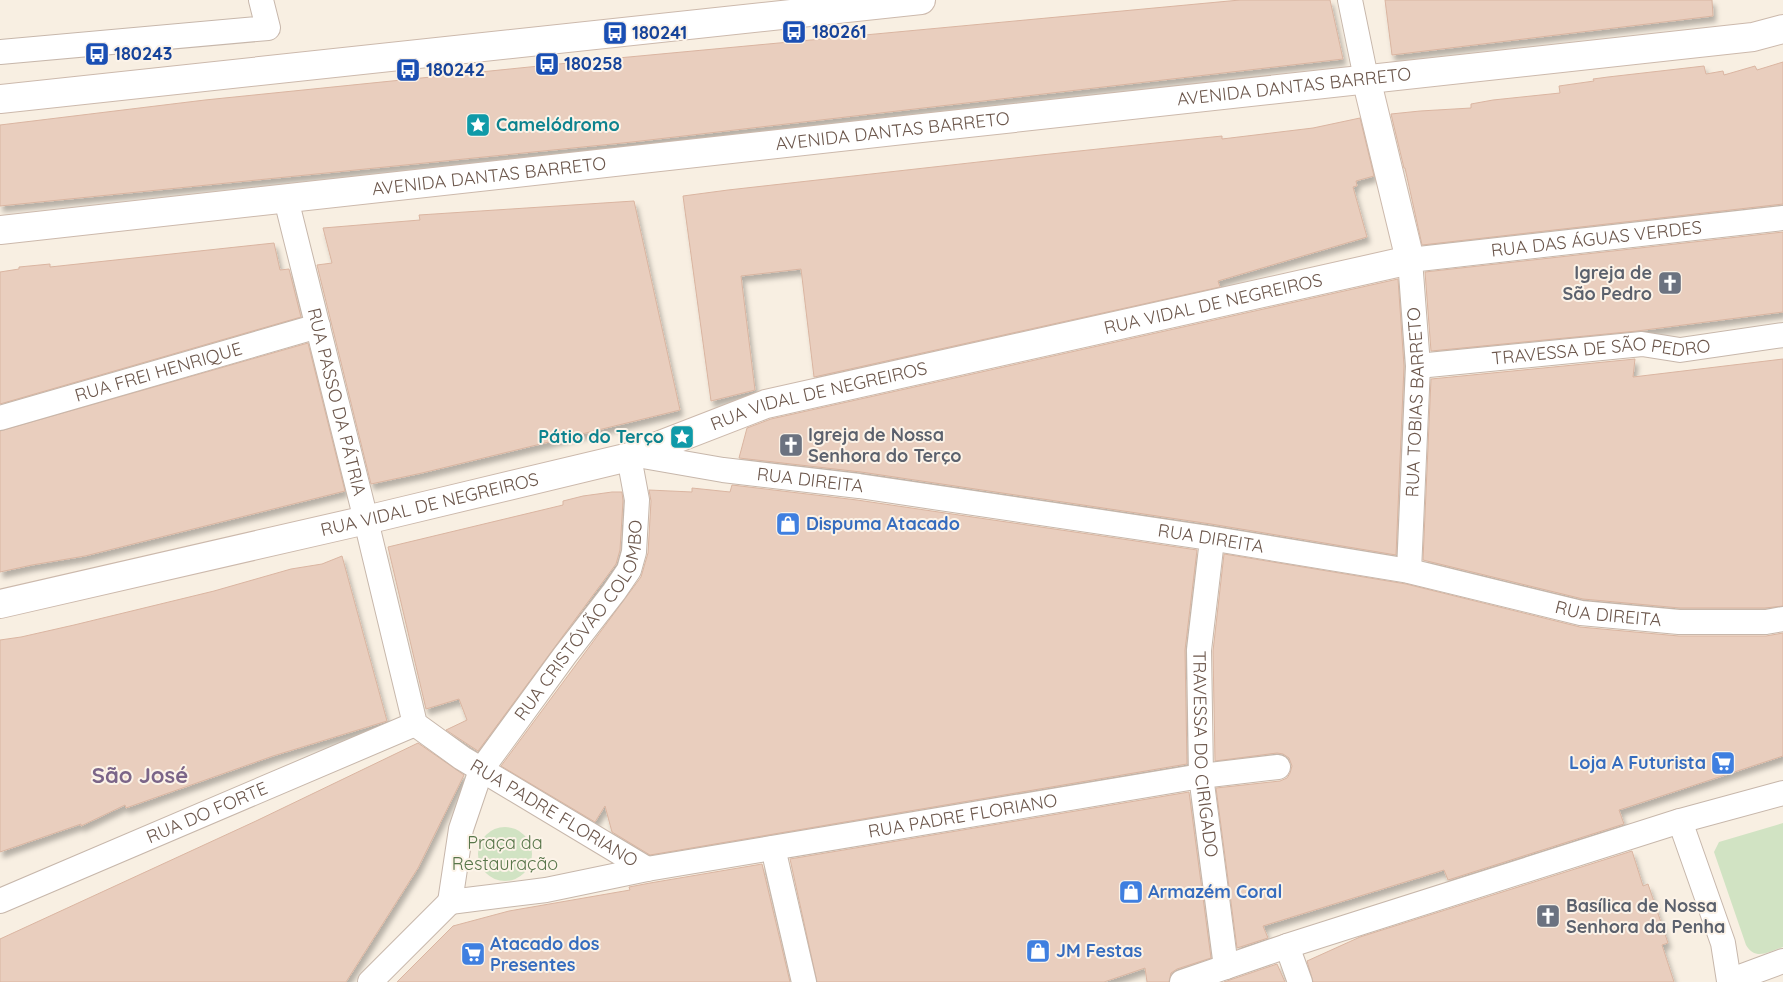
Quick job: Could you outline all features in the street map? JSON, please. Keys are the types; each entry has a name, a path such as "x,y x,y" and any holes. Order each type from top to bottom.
{"main road":[{"path":"0,100 921,0"},
{"name":"AVENIDA DANTAS BARRETO","path":"0,230 1366,78 1753,37 1783,29"},
{"name":"RUA TOBIAS BARRETO","path":"1366,78 1410,260"},
{"name":"RUA VIDAL DE NEGREIROS","path":"0,604 366,520 633,456 766,404 1410,260"}],"street":[{"path":"0,52 268,28 261,0"},
{"name":"RUA TOBIAS BARRETO","path":"1350,0 1366,78"},
{"name":"RUA PASSO DA PÁTRIA","path":"286,199 415,724"},
{"name":"RUA DAS ÁGUAS VERDES","path":"1410,260 1783,218"},
{"name":"RUA TOBIAS BARRETO","path":"1408,571 1418,366 1410,260"},
{"name":"RUA FREI HENRIQUE","path":"0,418 318,326"},
{"name":"TRAVESSA DE SÃO PEDRO","path":"1418,366 1642,344 1680,350 1783,335"},
{"name":"RUA DIREITA","path":"633,456 1199,536 1212,540 1408,571 1581,613 1679,622 1766,622 1783,619"},
{"name":"RUA CRISTÓVÃO COLOMBO","path":"472,764 565,655 629,570 634,552 637,500 633,456"},
{"name":"TRAVESSA DO CIRIGADO","path":"1212,540 1199,650 1202,776 1226,967"},
{"path":"370,982 450,902 472,764 415,724"},
{"name":"RUA DO FORTE","path":"0,900 415,724"},
{"name":"RUA PADRE FLORIANO","path":"472,764 647,869"},
{"name":"RUA PADRE FLORIANO","path":"450,902 546,890 647,869 1202,776 1278,767"},
{"path":"1182,982 1287,946 1680,821 1783,793"},
{"path":"1680,821 1722,943 1729,981 1783,961"},
{"path":"773,848 804,982"},
{"path":"1287,946 1300,982"}],"green space":[{"path":"1783,823 1783,947 1768,953 1758,954 1750,950 1746,945 1714,852 1719,842"},
{"name":"Praça da Restauração","path":"505,827 515,829 524,835 530,844 532,854 530,864 524,873 515,879 505,881 495,879 486,873 480,864 478,854 480,844 486,835 495,829"}],"building":[{"path":"1240,0 1330,0 1343,59 632,142 0,206 0,125 205,100 618,58"},
{"path":"1385,0 1712,0 1713,16 1392,55"},
{"path":"1783,62 1783,204 1422,245 1391,114 1471,108 1471,104 1493,100 1560,93 1559,86 1608,77 1704,66 1706,74 1723,71 1724,75 1755,66 1757,70"},
{"path":"1360,118 1374,176 1356,181 1357,186 1353,187 1367,237 1218,281 1220,287 814,377 801,269 741,276 755,390 711,401 683,196 1041,155 1222,136 1222,139 1313,128"},
{"path":"634,201 680,410 371,484 317,265 332,263 323,228 420,220 419,215"},
{"name":"Igreja de São Pedro","path":"1783,232 1783,312 1637,331 1431,351 1425,272"},
{"path":"274,243 280,270 289,269 301,317 0,404 0,272 19,269 19,267 50,264 50,267"},
{"path":"1398,279 1404,366 1396,555 1211,524 861,472 739,458 747,428 771,419"},
{"path":"308,343 345,491 85,556 0,572 0,431"},
{"path":"1635,359 1633,377 1783,359 1783,606 1765,608 1680,608 1583,599 1423,560 1431,379"},
{"path":"732,485 857,500 1197,550 1185,650 1187,764 650,855 612,832 605,806 595,822 501,766 641,577 648,553 651,501 649,490 692,492 692,488 730,492"},
{"path":"622,492 623,501 620,550 616,564 478,751 446,730 467,720 459,699 426,709 388,547 563,505 563,501 583,496"},
{"path":"1224,554 1406,584 1580,627 1679,636 1766,636 1783,633 1783,756 1619,810 1624,824 1448,880 1444,870 1263,926 1268,938 1237,948 1216,788 1280,781 1287,778 1292,766 1289,758 1277,753 1215,761 1213,651"},
{"path":"342,556 387,721 273,756 126,808 125,805 81,826 81,824 0,852 0,640 74,625 214,591 291,569 322,564"},
{"path":"418,743 464,775 418,868 346,982 0,982 0,939 256,821"},
{"path":"1189,792 1211,958 1177,969 1171,973 1169,982 1147,982 1145,968 1104,982 817,982 790,859"},
{"name":"Basílica de Nossa Senhora da Penha","path":"1632,851 1643,886 1648,884 1668,943 1662,945 1674,982 1313,982 1307,961 1360,937"},
{"path":"762,864 790,982 397,982 453,926 509,911 630,890 629,887 650,883"},
{"path":"1277,964 1285,982 1224,982"}],"place":[{"name":"180261","path":"794,32"},
{"name":"180241","path":"615,33"},
{"name":"180243","path":"97,54"},
{"name":"180258","path":"547,64"},
{"name":"180242","path":"408,70"},
{"name":"Camelódromo","path":"478,125"},
{"name":"Igreja de São Pedro","path":"1670,283"},
{"name":"Pátio do Terço","path":"682,437"},
{"name":"Igreja de Nossa Senhora do Terço","path":"791,445"},
{"name":"Dispuma Atacado","path":"788,524"},
{"name":"Loja A Futurista","path":"1723,763"},
{"name":"Armazém Coral","path":"1131,892"},
{"name":"Basílica de Nossa Senhora da Penha","path":"1548,916"},
{"name":"JM Festas","path":"1038,951"},
{"name":"Atacado dos Presentes","path":"473,954"}],"district":[{"name":"São José","path":"140,775"}]}
